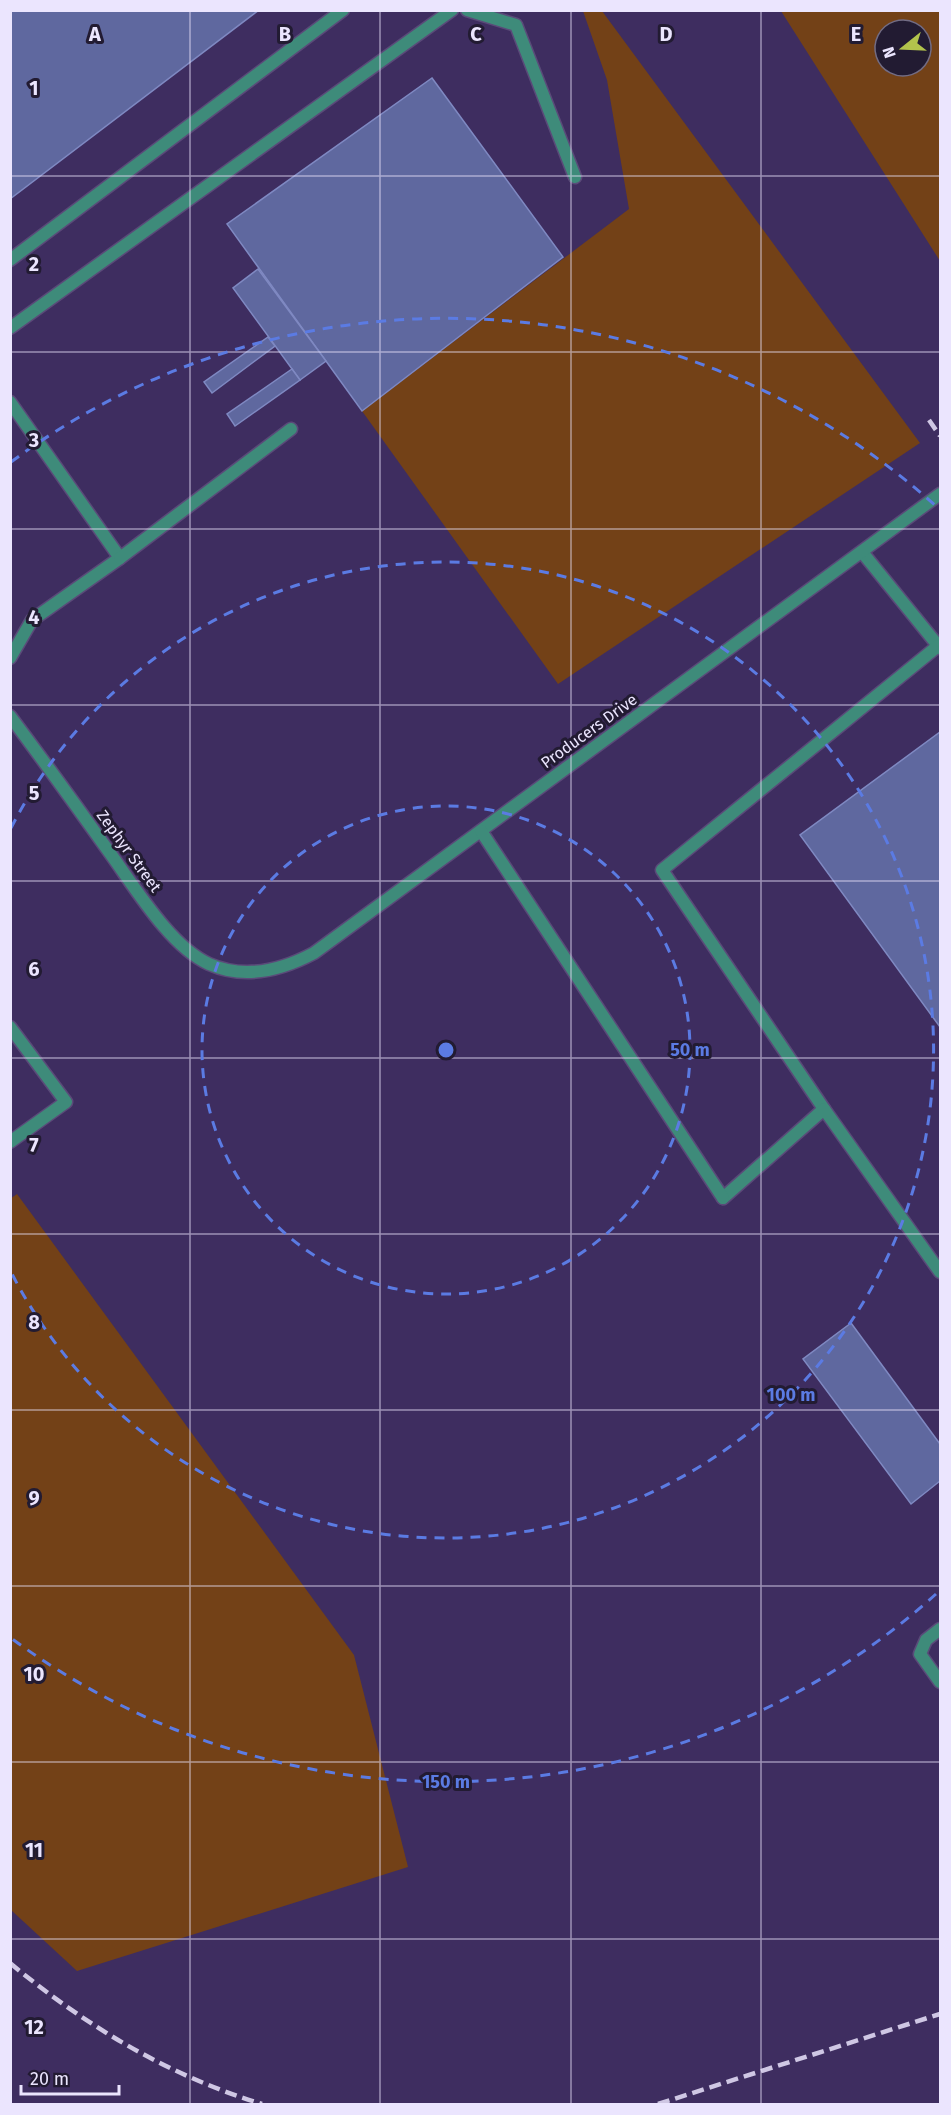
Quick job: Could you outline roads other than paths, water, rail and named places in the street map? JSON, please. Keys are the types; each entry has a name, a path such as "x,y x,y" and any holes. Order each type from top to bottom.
{"street":[{"path":"10,260 343,10"},
{"path":"10,328 452,10"},
{"path":"467,10 516,26 575,177"},
{"path":"10,402 120,558"},
{"path":"10,658 32,620 120,558 291,429"},
{"name":"Producers Drive","path":"247,973 258,973 296,963 314,953 940,494"},
{"path":"862,552 939,647 662,870 824,1109 940,1272"},
{"name":"Zephyr Street","path":"10,716 150,908 180,942 210,964 247,973"},
{"path":"481,831 723,1198 824,1109"},
{"path":"10,1027 66,1102 10,1142"},
{"path":"940,1629 926,1640 920,1654 940,1682"}],"railway":[{"path":"929,420 940,436"},
{"path":"10,1963 68,2008 129,2046 193,2079 262,2104"},
{"path":"658,2104 940,2014"}]}
